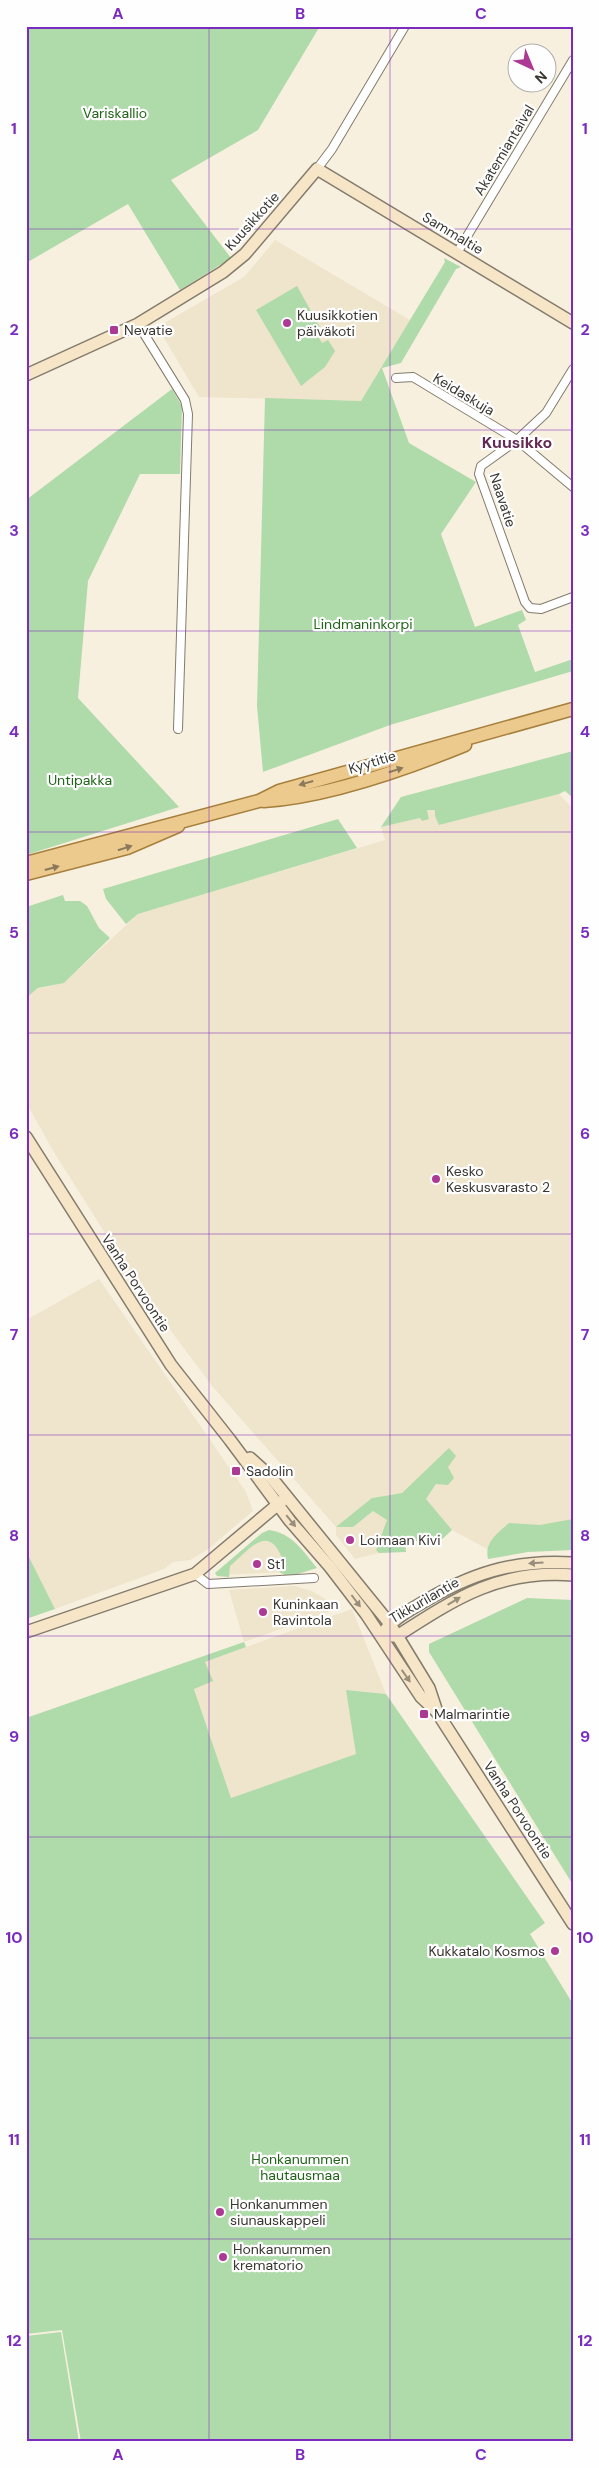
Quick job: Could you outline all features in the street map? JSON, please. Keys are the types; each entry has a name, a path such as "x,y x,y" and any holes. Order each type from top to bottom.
{"main road":[{"name":"Sammaltie","path":"317,169 573,323"},
{"name":"Kuusikkotie","path":"26,375 138,324 234,264 317,169"},
{"name":"Kyytitie","path":"26,863 150,828 186,821 258,801 279,791 462,738 489,733 573,709"},
{"name":"Kyytitie","path":"26,874 127,848 165,834 186,821"},
{"name":"Vanha Porvoontie","path":"26,1136 171,1365 278,1504 330,1567 381,1636 421,1697 437,1712 573,1924"},
{"name":"Vanha Porvoontie","path":"230,1440 270,1476 390,1624 429,1688 437,1712"},
{"path":"26,1632 195,1574 288,1497"},
{"name":"Tikkurilantie","path":"381,1636 390,1624 452,1585 484,1573 523,1564 573,1563"},
{"name":"Tikkurilantie","path":"381,1636 397,1636 467,1593 488,1584 553,1573 573,1575"}],"street":[{"name":"Kuusikkotie","path":"317,169 332,149 405,26"},
{"name":"Akatemiantaival","path":"457,253 573,60"},
{"path":"138,324 185,400 188,414 178,729"},
{"name":"Naavatie","path":"573,369 546,413 517,440 481,466 479,474 525,602 530,608 541,609 573,597"},
{"name":"Keidaskuja","path":"396,378 413,377 517,440"},
{"path":"517,440 573,487"},
{"path":"195,1574 208,1584 314,1578"}],"shaded area":[{"name":"Kuusikkotien päiväkoti","path":"275,240 410,320 361,401 199,397 161,333 161,325 244,277"},
{"path":"559,794 573,809 573,1547 493,1552 452,1530 426,1499 448,1467 449,1449 402,1493 372,1498 353,1527 373,1511 388,1520 376,1550 379,1553 355,1559 336,1535 336,1527 213,1387 146,1298 52,1149 26,1102 26,998 37,989 64,983 138,914 385,840 381,827 420,818 422,821 429,819 427,810 435,809 435,816 439,825"},
{"path":"99,1279 246,1492 253,1511 207,1550 190,1560 173,1562 164,1569 55,1609 26,1551 26,1320"},
{"path":"274,1533 287,1572 224,1575 222,1570 264,1534"},
{"path":"295,1586 312,1591 340,1608 244,1642 229,1590"},
{"path":"352,1609 386,1694 346,1690 357,1754 231,1798 194,1688 212,1681 205,1662"}],"green space":[{"name":"Variskallio","path":"33,26 320,26 258,130 171,180 231,258 180,290 128,204 26,263 26,30"},
{"name":"Lindmaninkorpi","path":"444,258 461,267 456,269 401,363 382,368 409,443 476,482 441,534 475,627 522,610 526,620 518,625 535,672 573,659 573,671 390,725 263,772 257,706 265,398 361,401 445,262"},
{"path":"297,286 321,329 316,332 322,343 328,340 335,351 325,367 301,386 256,310"},
{"name":"Untipakka","path":"172,389 182,406 180,474 140,474 88,581 78,698 179,807 26,855 26,500"},
{"path":"573,751 573,798 565,791 439,825 435,816 435,810 427,810 429,819 422,821 420,818 381,827 401,797"},
{"path":"338,819 357,848 138,914 126,924 106,899 103,889"},
{"path":"63,895 65,901 80,901 87,906 99,928 110,938 64,983 38,988 26,998 26,907"},
{"path":"449,1448 456,1456 448,1467 454,1478 448,1485 436,1484 426,1499 452,1530 438,1543 405,1540 406,1552 379,1553 376,1550 387,1520 373,1511 353,1527 336,1527 372,1498 402,1493"},
{"path":"573,1519 573,1550 528,1552 488,1559 487,1553 490,1543 496,1534 509,1523 540,1525"},
{"path":"269,1530 291,1539 302,1549 317,1568 288,1577 276,1570 282,1558 276,1547 270,1542 264,1541 251,1547 230,1566 229,1577 217,1576 215,1573 262,1533"},
{"path":"26,1551 55,1609 26,1619"},
{"path":"527,1598 573,1600 573,1885 429,1652 429,1644"},
{"name":"Honkanummen hautausmaa","path":"244,1642 246,1647 205,1662 213,1681 194,1689 231,1798 356,1754 346,1690 386,1694 545,1923 530,1934 573,2004 573,2442 81,2442 62,2330 26,2334 26,1718"},
{"path":"61,2332 79,2442 26,2442 26,2336"}],"place":[{"name":"Kuusikkotien päiväkoti","path":"287,323"},
{"name":"Nevatie","path":"114,330"},
{"name":"Kesko Keskusvarasto 2","path":"436,1179"},
{"name":"Sadolin","path":"236,1471"},
{"name":"Loimaan Kivi","path":"350,1540"},
{"name":"St1","path":"257,1564"},
{"name":"Kuninkaan Ravintola","path":"263,1612"},
{"name":"Malmarintie","path":"424,1714"},
{"name":"Kukkatalo Kosmos","path":"555,1951"},
{"name":"Honkanummen siunauskappeli","path":"220,2212"},
{"name":"Honkanummen krematorio","path":"223,2257"}],"district":[{"name":"Kuusikko","path":"517,442"}]}
